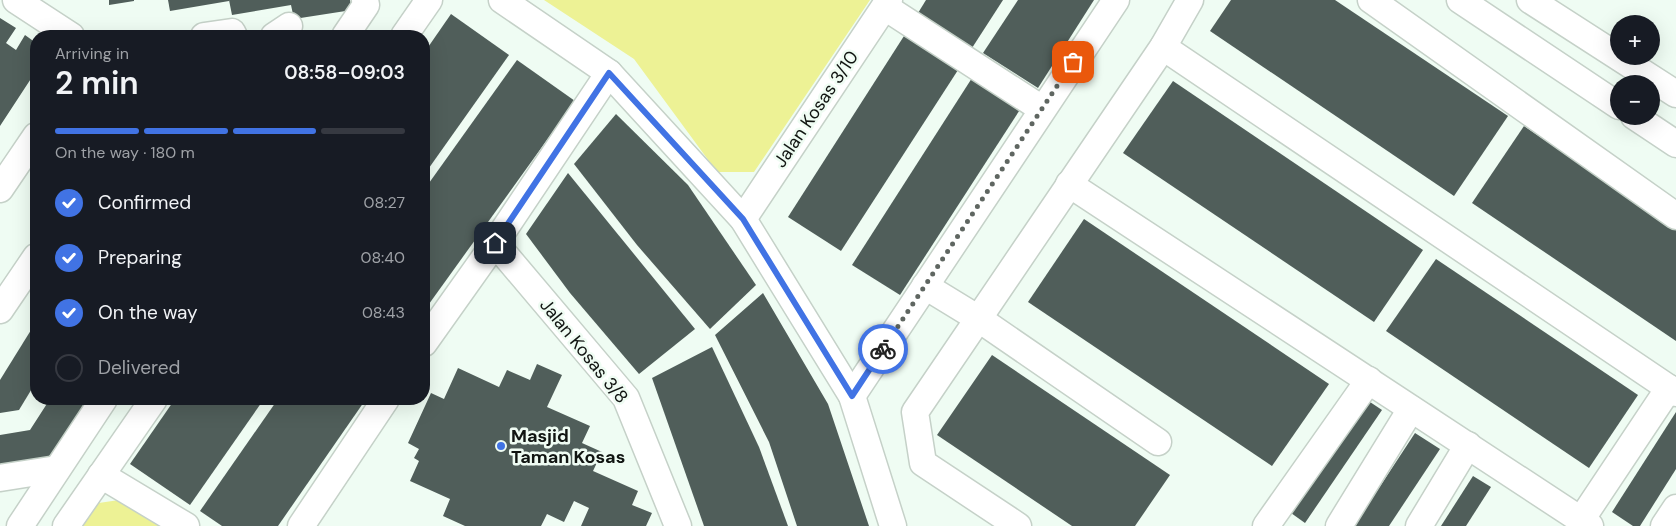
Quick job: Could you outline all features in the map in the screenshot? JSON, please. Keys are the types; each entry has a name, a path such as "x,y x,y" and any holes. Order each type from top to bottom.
{"street":[{"path":"16,0 62,30"},
{"path":"349,30 366,5 365,0"},
{"path":"408,30 429,0"},
{"path":"502,0 609,73 743,219 852,396 893,526"},
{"path":"852,396 1116,0"},
{"path":"1018,526 924,463 915,412 1163,47 1190,0"},
{"path":"1371,0 1676,216"},
{"path":"1460,0 1610,100"},
{"path":"1530,0 1676,94"},
{"path":"887,3 1042,109"},
{"name":"Jalan Kosas 3/10","path":"743,219 887,3"},
{"path":"1070,184 1586,523 1673,390 1163,47"},
{"path":"432,314 495,243 609,73"},
{"path":"1648,125 1676,144"},
{"path":"0,189 30,145"},
{"name":"Jalan Kosas 3/8","path":"495,243 626,398 678,526"},
{"path":"0,310 30,266"},
{"path":"925,286 979,319 1158,442"},
{"path":"1266,526 1369,380"},
{"path":"20,526 100,405"},
{"path":"66,526 150,405"},
{"path":"301,526 382,405"},
{"path":"1338,526 1411,409"},
{"path":"1419,526 1468,446"},
{"path":"0,478 57,469"},
{"path":"101,475 186,526"},
{"path":"1664,526 1676,508"}],"green space":[{"path":"544,0 870,0 754,172 717,172 634,59"},
{"path":"119,500 160,526 77,526 92,504"}],"building":[{"path":"109,0 134,0 134,1 109,5"},
{"path":"168,0 229,0 229,1 170,11"},
{"path":"229,0 350,0 352,10 294,19 291,5 232,15"},
{"path":"926,0 1003,0 972,48 918,13"},
{"path":"1018,0 1094,0 1038,88 983,53"},
{"path":"1231,0 1335,0 1508,116 1454,196 1210,31"},
{"path":"451,14 509,55 430,167 430,44"},
{"path":"0,18 16,28 6,43 16,50 25,35 30,39 30,80 0,126"},
{"path":"904,36 958,70 841,251 788,217"},
{"path":"517,60 575,101 430,303 430,182"},
{"path":"972,78 1021,108 900,295 852,265"},
{"path":"1173,81 1423,250 1374,322 1123,153"},
{"path":"616,114 688,185 756,285 710,329 637,245 574,164"},
{"path":"1524,126 1676,229 1676,341 1472,203"},
{"path":"568,173 695,329 639,374 570,293 526,234"},
{"path":"1084,219 1329,384 1272,466 1028,302"},
{"path":"1436,259 1638,395 1589,468 1386,331"},
{"path":"763,293 828,404 869,526 797,526 769,442 715,335"},
{"path":"30,332 30,392 19,410 0,413 0,380"},
{"path":"712,347 759,447 788,526 704,526 652,378"},
{"path":"992,355 1170,475 1135,526 1072,526 937,435"},
{"name":"Masjid Taman Kosas","path":"537,364 562,375 547,407 590,426 582,443 602,452 593,471 638,491 632,505 652,513 646,526 581,526 589,508 574,501 564,522 547,514 541,526 465,526 443,516 450,499 410,481 419,461 414,458 419,449 408,443 425,405 430,405 431,393 444,399 458,368 499,387 507,370 530,380"},
{"path":"1367,400 1382,410 1305,523 1291,513"},
{"path":"46,405 84,405 50,458 0,466 0,435 30,430"},
{"path":"171,405 260,405 190,505 130,464"},
{"path":"274,405 362,405 278,526 222,526 200,511"},
{"path":"1676,412 1676,469 1640,526 1633,526 1612,512"},
{"path":"1415,433 1440,449 1389,526 1354,526"},
{"path":"1473,476 1491,487 1466,526 1441,526"}],"way so far":[{"path":"883,349 1073,62"}],"place":[{"name":"Masjid Taman Kosas","path":"501,446"}],"route":[{"path":"495,243 609,73 743,219 852,396 883,349"}]}
